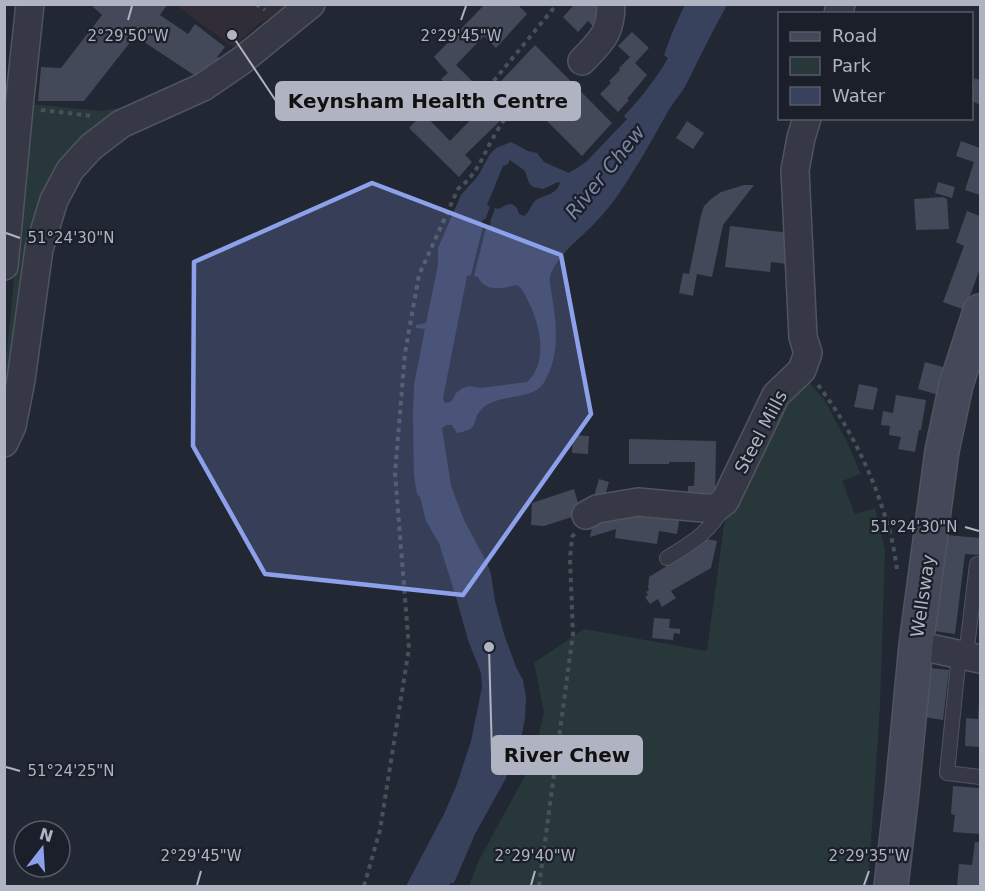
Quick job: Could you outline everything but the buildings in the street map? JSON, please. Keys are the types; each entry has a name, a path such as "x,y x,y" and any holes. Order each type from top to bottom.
{"main road":[{"name":"Wellsway","path":"891,886 916,645 942,451 956,385 981,311"}],"street":[{"path":"4,266 19,107 14,74 30,4"},
{"path":"4,443 12,426 21,380 39,249 54,200 70,170 92,147 121,124 203,87 241,61 312,4"},
{"path":"582,61 605,36 611,18 611,4"},
{"path":"806,120 795,170 803,337 808,353"},
{"name":"Steel Mills","path":"725,501 776,395 802,370 808,353"},
{"path":"586,515 597,509 638,502 717,508 725,501"},
{"path":"916,645 968,656"}],"lane":[{"path":"668,558 693,542 710,527 718,517 725,501"},
{"path":"981,564 977,564 968,656 947,773 981,777"}],"path":[{"path":"364,886 380,830 409,648 395,473 405,353 419,275 458,189 469,180 479,166 508,114 488,88 557,4"},
{"path":"19,107 98,117"},
{"path":"808,353 811,372 834,405 868,468 890,530 898,575"},
{"path":"539,886 573,634 570,559 572,537 586,515"}],"highlighted area":[{"path":"372,183 561,255 591,414 463,595 265,574 193,446 194,262"}],"shaded area":[{"path":"176,5 297,5 261,22 233,47"}],"green space":[{"path":"31,104 101,111 130,106 78,146 4,423 5,371"},
{"path":"808,381 825,401 861,474 842,481 855,514 875,508 885,549 880,706 868,886 469,886 478,862 533,761 544,712 534,663 584,629 707,651 725,518 789,387"}],"water":[{"path":"685,4 727,5 686,85 616,198 599,219 564,253 551,273 556,341 552,363 543,384 530,393 487,405 478,414 470,429 457,433 452,425 442,428 451,486 464,520 487,563 504,634 523,680 526,697 525,718 521,739 505,780 475,834 454,883 450,883 449,886 406,886 457,784 471,741 482,687 481,673 468,640 439,543 426,521 414,476 414,385 425,329 416,328 416,325 426,323 438,265 438,248 461,195 478,176 490,154 496,148 511,142 537,153 544,162 569,173 586,162 627,119 624,116 668,58 664,55","holes":["510,160 525,171 533,187 543,189 560,182 559,186 554,192 536,200 524,216 519,214 517,208 512,204 499,209 495,208 489,228 486,228 474,276 490,287 517,285 522,290 539,331 538,364 534,374 527,382 480,388 469,386 456,393 451,402 445,403 443,398 467,276 471,275 483,226 481,225 490,207 487,205 503,166"]}],"place":[{"name":"Keynsham Health Centre","path":"232,35"},
{"name":"River Chew","path":"489,647"}]}
